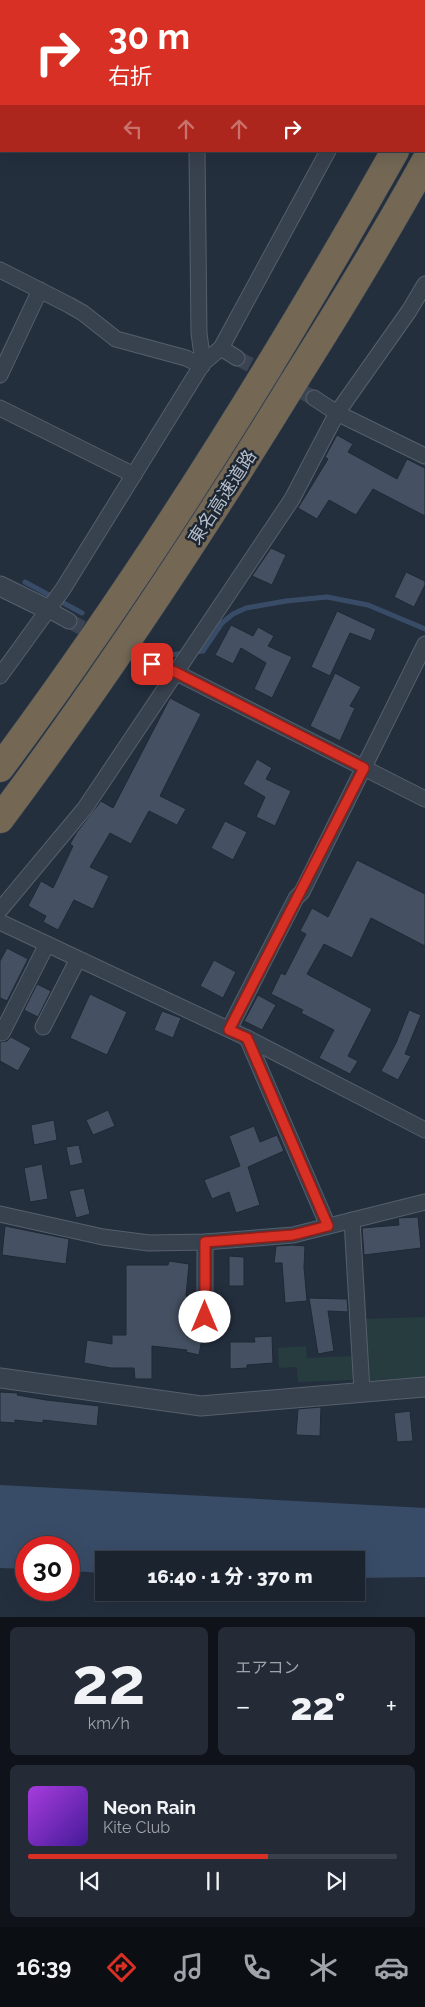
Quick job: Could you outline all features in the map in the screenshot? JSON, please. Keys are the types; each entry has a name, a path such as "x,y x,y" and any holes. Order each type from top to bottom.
{"highway":[{"name":"東名高速道路","path":"0,768 97,631 227,435 325,274 394,152"},
{"name":"東名高速道路","path":"0,819 120,654 186,553 350,291 425,162"}],"street":[{"path":"197,152 199,333 202,364"},
{"path":"0,676 63,589 202,364 221,348 327,152"},
{"path":"0,270 83,313 116,340 202,364"},
{"path":"0,910 85,808 195,641 292,499 337,413 409,311 425,284"},
{"path":"0,375 40,290"},
{"path":"221,348 237,358"},
{"path":"314,398 337,413 425,456"},
{"path":"0,408 134,475"},
{"path":"0,586 50,609 69,621"},
{"path":"229,1030 364,768 425,644"},
{"path":"152,664 177,668 425,799"},
{"path":"0,922 247,1038 425,1130"},
{"path":"2,1033 47,944"},
{"path":"43,1028 78,959"},
{"path":"247,1038 328,1226"},
{"path":"0,1214 103,1237 149,1243 205,1242 293,1235 425,1202"},
{"path":"352,1220 362,1391"},
{"path":"205,1242 205,1317"},
{"path":"0,1378 201,1406 425,1387"}],"green space":[{"path":"425,1317 425,1378 367,1382 363,1319"},
{"path":"306,1346 307,1358 354,1356 354,1375 352,1380 298,1382 297,1367 279,1368 278,1348"}],"water":[{"path":"0,1485 425,1508 425,1577 365,1578 365,1551 95,1551 95,1572 80,1572 80,1536 15,1536 15,1569 0,1568"}],"building":[{"path":"337,435 353,444 348,452 397,479 407,459 425,468 425,516 373,489 356,515 329,500 317,519 298,508 328,459 325,457"},
{"path":"271,548 286,555 272,585 252,576"},
{"path":"406,572 425,581 425,585 414,607 394,597"},
{"path":"337,611 376,629 371,641 350,633 330,676 311,667"},
{"path":"231,625 253,636 258,627 274,636 268,646 292,657 272,698 254,689 266,663 241,648 233,664 215,655"},
{"path":"335,673 361,687 350,706 355,708 340,741 310,726"},
{"path":"170,698 201,714 160,796 186,809 177,825 149,811 131,844 110,833 90,867 109,876 93,909 74,900 58,930 43,922 46,916 28,906 41,881 53,888 73,846 70,844 101,801 113,808"},
{"path":"257,759 272,768 266,779 291,791 275,826 256,817 265,797 243,784"},
{"path":"225,821 247,832 233,860 211,848"},
{"path":"357,860 425,894 425,946 371,918 352,958 324,944 307,974 372,1009 348,1056 358,1061 350,1074 319,1058 334,1030 301,1013 303,1010 271,994 281,973 285,975 306,934 300,931 312,908 328,917"},
{"path":"7,948 28,959 7,1001 0,998 0,961"},
{"path":"214,960 236,972 223,998 200,986"},
{"path":"37,984 51,991 38,1017 24,1010"},
{"path":"90,994 127,1012 107,1055 70,1038"},
{"path":"258,995 276,1005 262,1030 244,1021"},
{"path":"409,1010 421,1015 405,1054 411,1056 398,1080 381,1071 396,1043"},
{"path":"162,1011 181,1018 173,1038 154,1030"},
{"path":"11,1037 31,1048 18,1071 0,1061 0,1042 7,1041"},
{"path":"108,1110 115,1126 93,1135 86,1120"},
{"path":"54,1120 57,1140 34,1145 31,1125"},
{"path":"254,1126 260,1142 277,1135 284,1151 248,1167 260,1205 236,1213 229,1192 212,1199 204,1180 240,1166 229,1136"},
{"path":"79,1145 83,1163 70,1166 66,1147"},
{"path":"42,1164 48,1199 30,1202 24,1168"},
{"path":"84,1188 90,1214 76,1218 69,1191"},
{"path":"418,1217 421,1248 364,1255 362,1228 399,1225 398,1218"},
{"path":"5,1226 69,1239 66,1264 2,1255"},
{"path":"276,1246 305,1246 304,1267 307,1301 285,1303 282,1263 274,1263"},
{"path":"229,1256 244,1257 244,1286 229,1286"},
{"path":"169,1261 189,1264 186,1296 191,1296 188,1326 204,1328 199,1355 186,1352 187,1350 152,1346 152,1379 135,1379 134,1368 111,1368 84,1363 87,1340 112,1344 112,1335 126,1335 126,1265 168,1265"},
{"path":"309,1298 347,1299 348,1312 328,1311 334,1351 318,1354"},
{"path":"272,1336 273,1363 247,1365 247,1368 230,1369 230,1342 255,1342 254,1337"},
{"path":"0,1392 18,1393 17,1395 46,1400 99,1406 97,1426 43,1420 43,1423 15,1420 15,1423 0,1422"},
{"path":"321,1407 320,1436 296,1435 298,1409"},
{"path":"410,1411 413,1441 397,1442 394,1413"}],"waterway":[{"path":"25,582 82,613"},
{"path":"194,652 203,651 222,623 233,614 246,608 286,601 327,597 368,605 425,629"},
{"path":"151,647 169,655 186,653"}],"tunnel":[{"path":"237,358 314,398"},
{"path":"69,621 152,664"}],"route":[{"path":"152,664 175,672 364,768 302,892 296,898 229,1030 247,1038 328,1226 293,1235 205,1242 205,1317"}]}
